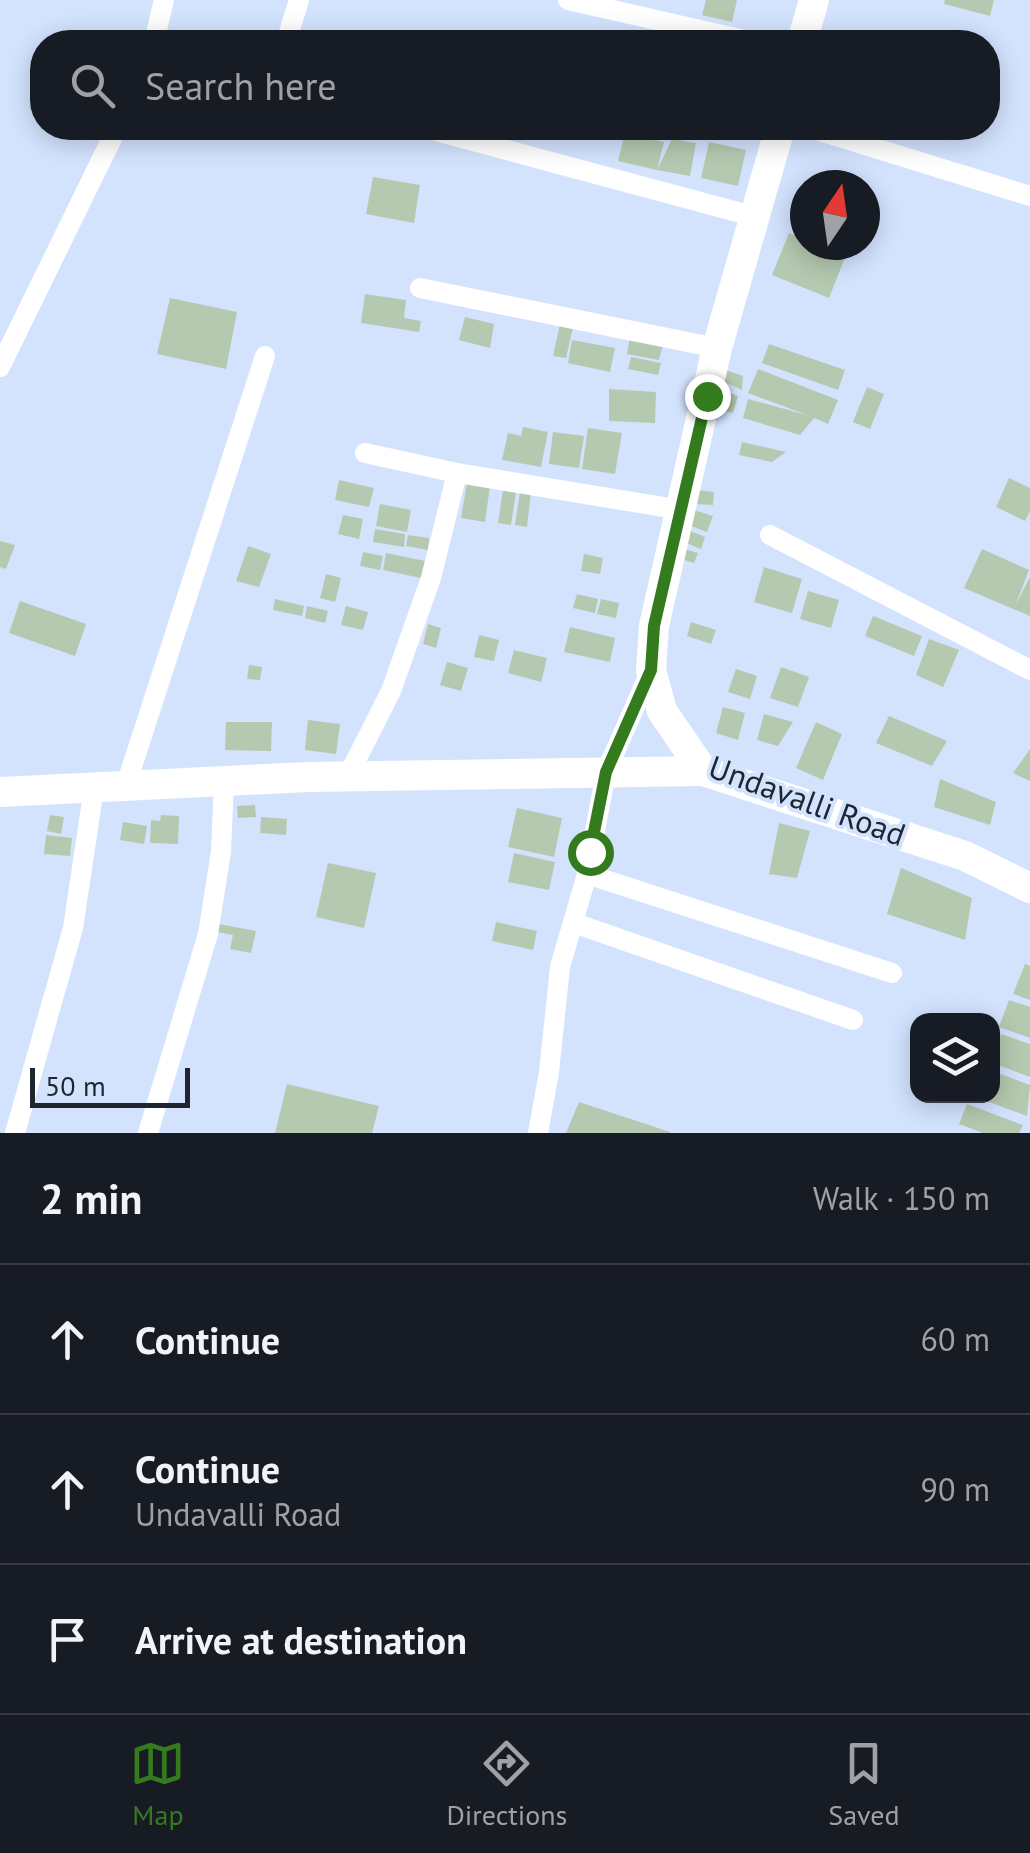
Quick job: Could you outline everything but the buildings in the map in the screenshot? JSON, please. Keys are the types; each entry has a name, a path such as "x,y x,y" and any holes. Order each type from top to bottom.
{"main road":[{"path":"805,30 814,0"},
{"name":"Undavalli Road","path":"777,140 717,348 654,626 651,670 662,711 702,770 966,856 1030,888"},
{"path":"0,792 224,781 702,770"}],"street":[{"path":"157,30 164,0"},
{"path":"290,30 299,0"},
{"path":"568,0 700,30"},
{"path":"0,366 8,327 111,140"},
{"path":"470,140 756,216"},
{"path":"849,140 1030,196"},
{"path":"420,288 717,348"},
{"path":"126,785 265,356"},
{"path":"366,453 457,473 682,510"},
{"path":"347,778 392,691 431,578 457,473"},
{"path":"770,535 1030,670"},
{"path":"538,1133 560,968 586,874 606,772 651,670"},
{"path":"148,1133 208,934 220,852 224,781"},
{"path":"15,1133 73,928 94,788"},
{"path":"586,874 892,973"},
{"path":"574,923 853,1020"}],"route":[{"path":"590,852 606,772 651,670 654,626 707,396"}]}
